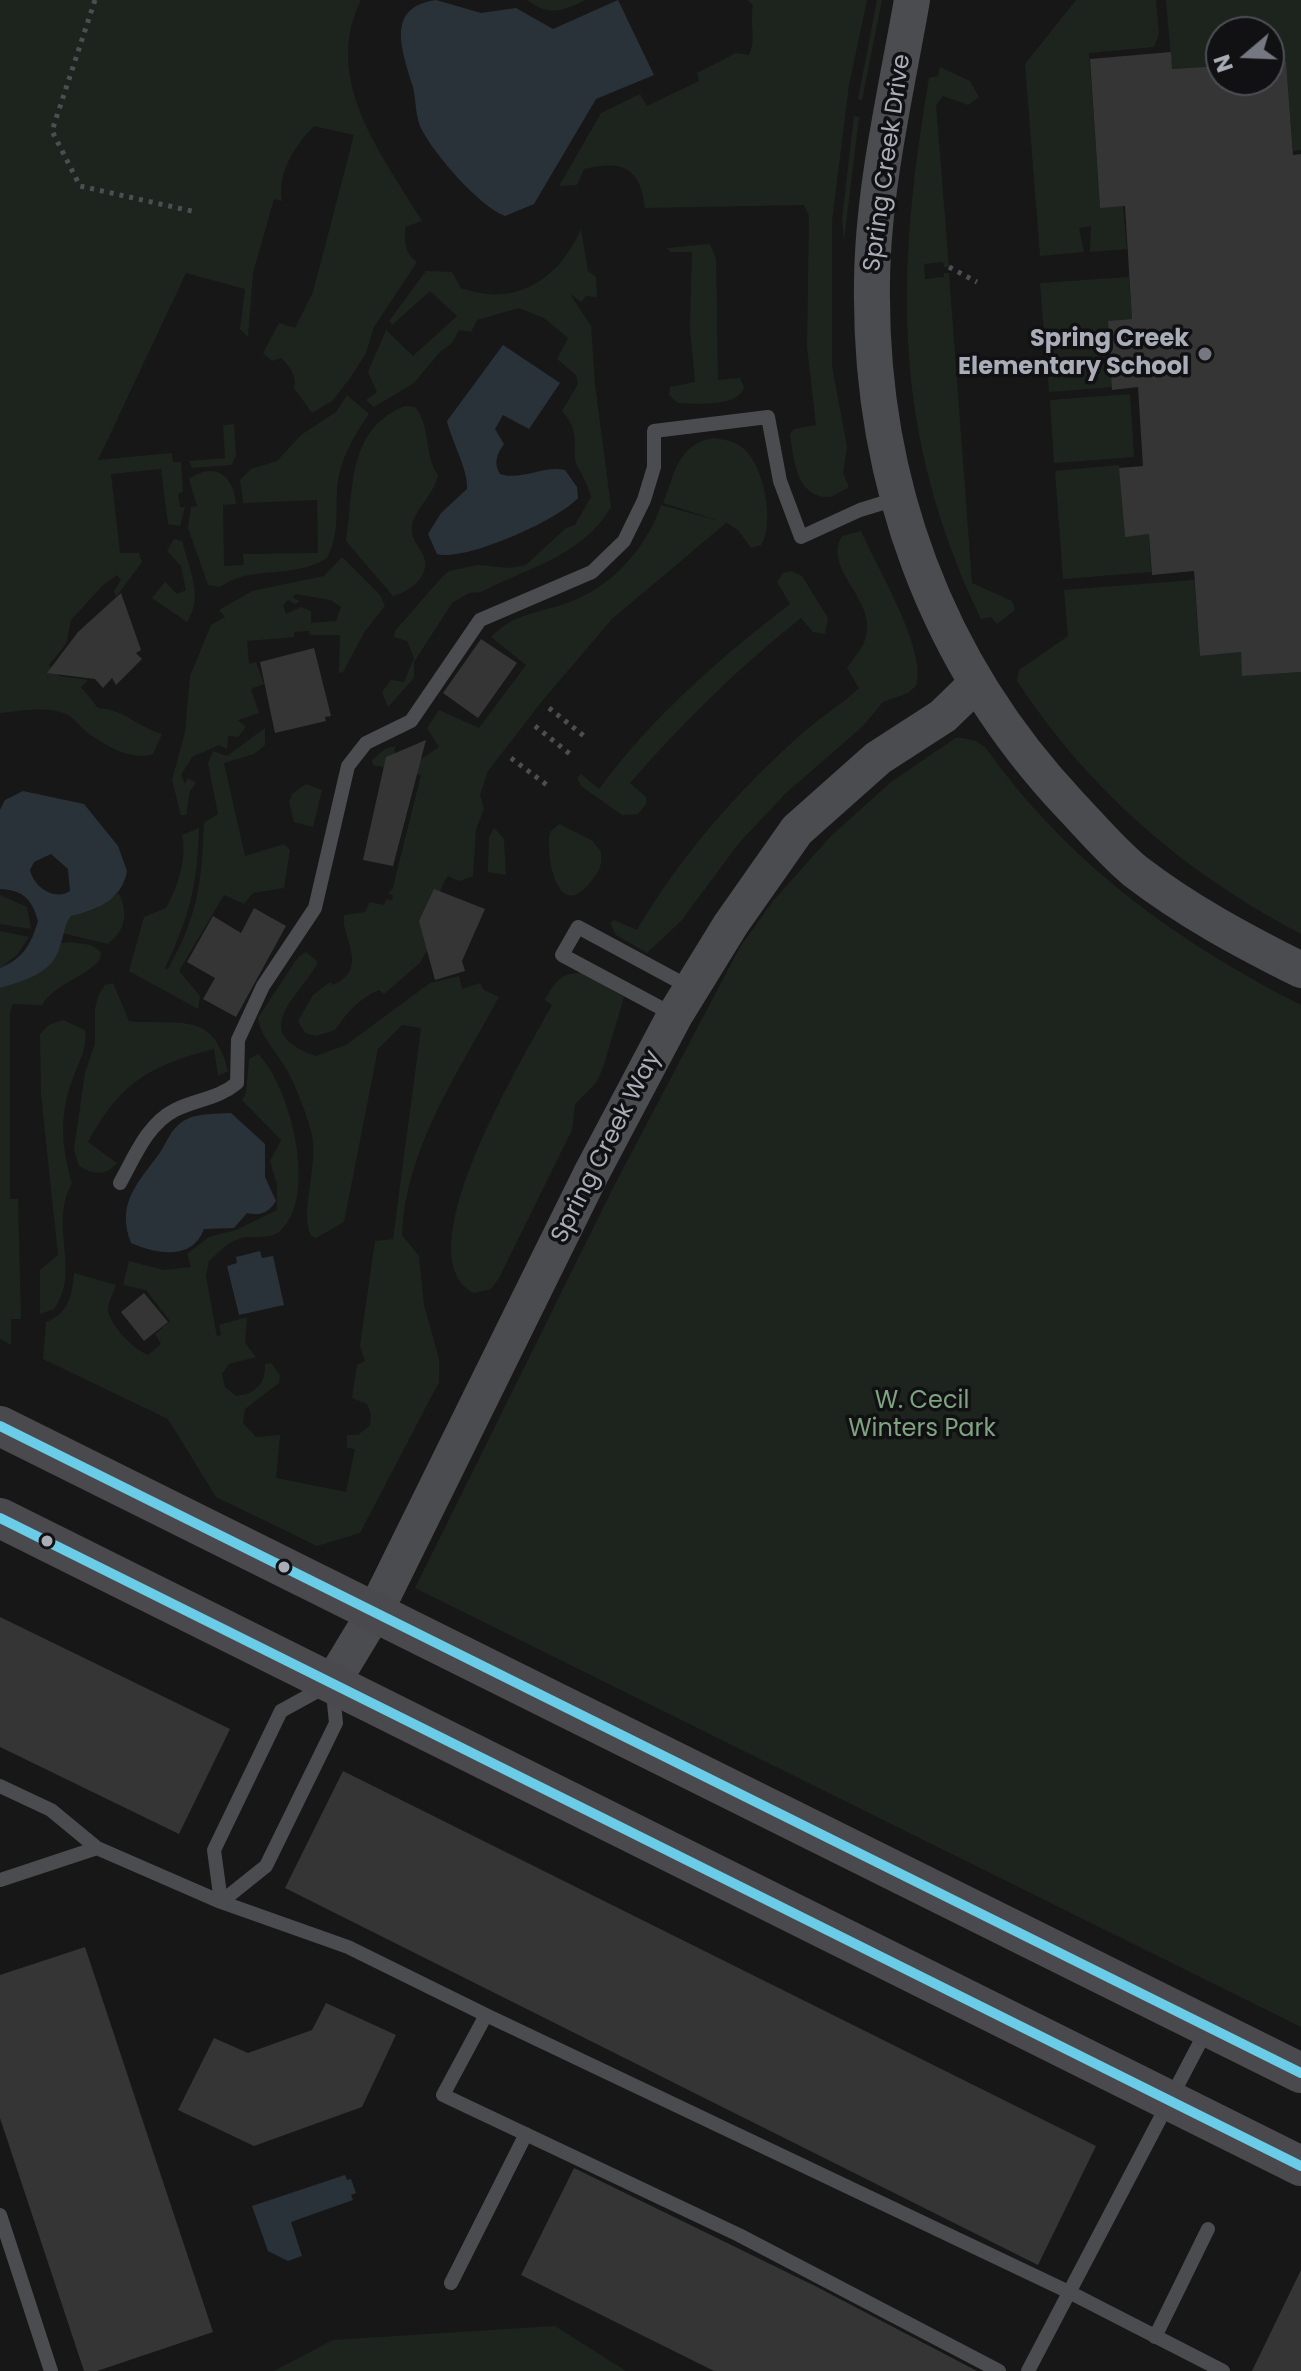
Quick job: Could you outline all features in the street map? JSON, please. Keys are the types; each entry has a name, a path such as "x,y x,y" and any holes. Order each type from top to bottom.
{"main road":[{"path":"0,1426 1301,2073"},
{"path":"0,1518 1301,2166"}],"street":[{"name":"Spring Creek Drive","path":"912,0 880,198 872,278 873,356 882,427 897,499 941,617 992,711 1042,775 1132,868 1183,906 1301,970"},
{"name":"Spring Creek Way","path":"332,1683 375,1612 591,1174 683,1002 797,830 878,758 943,716 976,684"}],"lane":[{"path":"120,1183 145,1137 173,1110 223,1095 237,1083 238,1040 263,986 315,908 348,766 366,743 411,721 480,620 592,572 624,541 644,500 654,467 654,431 768,417 780,481 801,537 860,510 897,499"},
{"path":"578,927 683,1002 562,955 578,927"},
{"path":"332,1683 336,1723 266,1866 221,1902 214,1850 281,1711 332,1683"},
{"path":"0,1786 51,1810 97,1848 221,1902 348,1947 1071,2293 1223,2371"},
{"path":"0,1880 97,1848"},
{"path":"486,2015 443,2095 739,2235 999,2371"},
{"path":"1028,2371 1208,2027"},
{"path":"451,2283 526,2134"},
{"path":"0,2215 51,2371"},
{"path":"1155,2337 1208,2229"}],"path":[{"path":"95,0 52,131 80,186 196,212"},
{"path":"949,267 977,282"},
{"path":"549,708 584,736"},
{"path":"535,726 570,754"},
{"path":"511,758 547,785"}],"green space":[{"path":"0,0 361,0 351,30 348,59 352,88 375,144 422,221 405,227 407,251 417,262 374,327 366,353 332,401 312,413 294,388 294,375 287,365 281,358 272,361 263,353 279,323 295,328 313,292 354,135 314,126 289,160 282,180 282,201 274,199 253,273 248,337 240,329 245,289 186,273 98,460 172,453 173,462 181,462 183,492 178,494 180,507 185,507 180,526 168,524 161,469 111,474 120,553 139,553 142,562 116,597 114,591 121,580 117,575 102,586 71,620 66,644 49,665 59,676 88,680 81,687 98,708 124,715 162,734 153,754 145,756 119,751 103,743 67,714 57,711 0,713"},
{"path":"527,0 586,0 549,10"},
{"path":"747,0 867,0 849,85 832,221 832,366 847,447 843,473 849,487 831,497 810,492 804,485 796,466 790,434 794,429 816,425 807,347 809,216 804,205 645,208 643,194 634,175 619,167 609,166 584,169 577,185 559,186 601,113 640,94 647,106 699,81 697,73 736,53 749,55 753,5"},
{"path":"877,0 882,0 862,100 858,99"},
{"path":"1076,0 1156,0 1159,35 1154,47 1089,53 1100,207 1123,206 1127,249 1090,252 1091,226 1079,228 1084,252 1040,256 1025,64"},
{"path":"1166,0 1301,0 1301,150 1293,151 1285,62 1285,16 1205,16 1205,67 1172,69"},
{"path":"940,67 970,81 979,97 968,105 943,96 936,105 949,267 944,267 943,262 924,264 925,279 944,277 944,273 949,273 972,583 1012,601 1015,610 997,624 991,617 981,619 952,551 931,484 916,419 909,353 907,288 910,220 929,78 938,76"},
{"path":"854,116 859,117 844,241 842,219"},
{"path":"581,229 588,271 596,277 597,297 586,296 581,302 570,294 591,326 611,507 599,524 570,549 452,603 414,662 414,678 388,707 382,692 391,680 404,682 414,658 407,641 394,637 395,631 442,577 449,571 478,565 510,568 526,565 566,528 575,525 591,497 575,461 572,426 562,411 578,384 576,375 557,359 568,338 544,318 519,308 477,320 471,332 459,330 452,343 440,352 414,383 374,407 366,400 377,392 368,372 386,330 413,356 457,316 430,291 392,325 389,321 426,271 452,272 461,288 481,293 517,291 548,275 572,247"},
{"path":"710,244 716,259 718,380 740,378 744,387 735,398 726,401 678,403 669,395 670,387 695,382 690,328 692,252 670,252 667,248"},
{"path":"1129,277 1132,319 1108,322 1113,387 1049,392 1040,283"},
{"path":"1130,394 1134,457 1054,463 1050,400"},
{"path":"347,395 369,414 352,441 341,469 335,533 327,558 301,569 245,576 220,587 208,585 188,528 191,507 197,506 189,479 214,471 231,485 236,504 223,505 224,566 244,565 243,554 318,553 317,500 243,503 240,480 251,469 277,461 301,435 336,412"},
{"path":"405,406 415,407 420,415 430,458 438,475 412,526 413,536 425,561 423,574 410,588 393,596 346,541 356,463 363,446 372,430 386,416"},
{"path":"234,424 236,456 231,465 192,468 189,461 225,458 223,425"},
{"path":"714,438 741,446 757,468 767,510 765,536 761,545 751,548 738,530 724,521 726,523 612,619 488,771 480,795 484,809 476,829 473,876 459,881 448,876 445,880 423,930 427,950 420,963 384,994 379,990 359,1002 335,1030 316,1036 305,1033 298,1021 313,995 330,982 333,985 344,978 350,970 352,961 344,915 365,912 370,902 384,905 386,899 392,900 393,895 388,894 393,887 421,775 373,765 372,760 385,749 395,746 394,756 406,769 439,747 427,728 439,710 479,728 526,665 491,637 514,620 576,600 608,580 634,554 661,505 723,522 663,503 685,454 702,441"},
{"path":"1119,465 1125,536 1149,534 1151,572 1063,579 1055,471"},
{"path":"861,531 908,631 918,670 916,686 908,693 883,702 863,726 786,793 739,843 681,921 647,953 616,935 610,923 614,920 637,930 690,852 730,804 797,738 859,688 847,668 863,645 867,622 864,609 843,572 838,548 842,536"},
{"path":"174,539 182,541 194,583 194,603 187,622 152,598 165,582 177,594 186,590 181,566 167,551"},
{"path":"342,557 380,595 385,606 365,631 343,672 339,673 340,635 310,635 309,631 294,632 294,637 247,641 249,664 256,662 264,684 251,689 259,713 238,720 246,727 238,737 228,736 227,749 219,745 192,757 181,775 185,784 188,778 196,783 190,791 186,815 181,815 172,780 185,732 190,676 211,625 225,617 219,610 252,591 324,576","holes":["295,594 331,600 341,607 336,621 311,623 311,611 301,607 286,614 283,605 288,600 295,604 300,601 293,598"]},
{"path":"791,571 802,576 828,618 825,634 813,632 801,618 712,696 630,783 646,797 646,804 638,814 622,815 581,786 577,778 581,774 599,789 664,713 790,604 777,582 783,573"},
{"path":"1194,580 1200,656 1241,652 1243,676 1301,672 1301,934 1218,884 1143,826 1076,759 1017,681 1019,670 1068,636 1064,590"},
{"path":"265,728 265,745 254,754 224,763 245,856 284,844 290,850 284,888 253,893 244,904 224,895 179,971 200,996 198,1009 129,971 144,917 166,908 174,891 182,863 182,835 199,828 191,900 165,968 168,969 186,931 199,882 204,823 218,814 208,763 213,751 227,756"},
{"name":"W. Cecil Winters Park","path":"957,737 976,741 985,747 1052,828 1127,896 1210,954 1301,1005 1301,2027 415,1588 615,1184 740,947 773,901 831,836 891,782"},
{"path":"306,784 322,790 313,827 294,822 289,802 292,794"},
{"path":"559,824 593,841 601,852 601,864 595,876 580,892 570,895 562,892 552,870 550,832"},
{"path":"494,828 504,839 506,875 488,872 489,837"},
{"path":"119,893 124,907 124,921 119,933 108,944 62,933 71,916 96,909"},
{"path":"0,895 27,907 31,929 0,924"},
{"path":"0,931 29,937 17,955 0,968"},
{"path":"61,943 91,945 101,952 100,960 54,992 42,1005 13,1004 10,1012 10,1199 18,1199 21,1319 11,1319 11,1345 0,1339 0,988 37,974 50,962"},
{"path":"306,952 318,962 284,1012 281,1024 284,1036 295,1046 316,1056 346,1045 430,983 459,976 462,989 480,983 484,990 499,997 423,1141 405,1203 402,1235 419,1256 424,1305 439,1359 439,1382 360,1533 317,1546 216,1497 168,1419 43,1359 46,1322 60,1314 68,1303 74,1273 116,1285 108,1308 110,1317 124,1336 148,1355 161,1344 155,1334 170,1321 146,1290 123,1285 129,1261 164,1270 191,1267 187,1254 209,1237 236,1230 277,1210 277,1185 270,1161 281,1140 242,1100 246,1093 249,1059 258,1054 270,1069 289,1115 296,1141 298,1193 292,1215 280,1231 271,1236 238,1239 209,1261 206,1276 217,1337 221,1334 219,1325 247,1317 245,1343 256,1357 229,1364 222,1374 225,1387 236,1396 243,1395 258,1387 264,1377 265,1364 271,1363 280,1375 279,1383 245,1409 243,1423 256,1437 280,1435 276,1478 346,1492 355,1449 347,1448 347,1435 358,1435 370,1425 371,1414 367,1404 352,1398 357,1365 365,1361 360,1346 375,1241 393,1239 421,1028 402,1025 378,1049 344,1222 316,1238 311,1236 307,1213 313,1158 311,1131 292,1079 263,1033 258,1018 298,957"},
{"path":"583,973 624,997 603,1068 596,1083 575,1104 572,1130 499,1278 491,1289 474,1293 455,1272 452,1239 460,1198 497,1107 552,1005 545,1000 548,994 564,976"},
{"path":"113,983 129,1021 179,1023 204,1029 222,1051 228,1071 218,1076 214,1049 172,1062 139,1079 112,1105 88,1142 117,1163 99,1173 79,1166 74,1149 85,1073 95,1043 95,1008 105,985"},
{"path":"63,1020 85,1030 85,1043 65,1105 64,1143 72,1183 65,1199 63,1215 65,1279 54,1309 40,1314 40,1270 58,1255 41,1094 40,1034 49,1025"},
{"path":"555,2326 626,2371 274,2371 333,2340"}],"shaded area":[{"path":"436,0 481,13 516,8 553,29 618,0 654,75 596,99 534,204 505,216 483,202 448,167 429,142 418,120 401,32 409,11"},
{"path":"503,345 560,383 529,429 503,415 495,429 504,444 497,459 498,470 500,474 508,476 565,470 577,487 578,498 551,517 489,546 450,555 437,554 428,534 441,513 467,489 447,421"},
{"path":"23,791 84,804 118,846 127,871 120,889 107,902 71,916 56,956 44,970 0,988 0,968 15,960 25,949 38,921 25,897 15,891 0,889 0,810 5,800","holes":["51,854 68,869 70,891 64,894 40,887 30,870 34,862"]},
{"path":"231,1113 265,1144 265,1177 276,1201 273,1205 264,1213 247,1213 234,1228 204,1229 191,1246 182,1250 162,1252 131,1243 126,1218 130,1198 172,1132 192,1117"},
{"path":"260,1251 262,1258 273,1256 284,1305 239,1315 227,1266 237,1263 236,1257"},
{"path":"345,2175 347,2180 351,2179 356,2193 351,2195 353,2200 291,2222 302,2256 288,2261 268,2251 252,2206"}],"building":[{"name":"Spring Creek Elementary School","path":"1171,52 1172,69 1205,67 1205,96 1285,96 1286,61 1293,155 1301,154 1301,672 1242,676 1241,652 1200,656 1194,571 1152,575 1149,534 1125,537 1119,468 1143,466 1138,387 1112,390 1108,321 1132,319 1125,206 1100,208 1090,59"},
{"path":"121,593 141,650 136,653 142,659 116,685 112,678 103,688 95,679 47,673 78,632"},
{"path":"481,639 517,663 478,718 443,693"},
{"path":"314,648 331,716 325,717 326,721 275,733 260,662"},
{"path":"426,740 393,866 363,860 386,757"},
{"path":"434,889 485,909 462,961 465,971 435,980 419,921"},
{"path":"254,908 286,926 236,1017 203,999 215,978 187,962 213,916 241,933"},
{"path":"144,1293 168,1322 144,1341 121,1312"},
{"path":"0,1617 230,1729 179,1834 0,1747"},
{"path":"343,1771 1096,2146 1038,2265 285,1888"},
{"path":"85,1947 213,2332 97,2371 84,2371 0,2118 0,1975"},
{"path":"326,2003 396,2035 362,2107 254,2146 178,2110 214,2038 248,2053 312,2030"},
{"path":"574,2168 817,2287 977,2371 714,2371 521,2275"},
{"path":"1301,2270 1301,2371 1252,2371"}],"transit line":[{"path":"0,1426 1301,2073"},
{"path":"0,1518 1301,2166"}],"place":[{"name":"Spring Creek Elementary School","path":"1205,354"}]}
